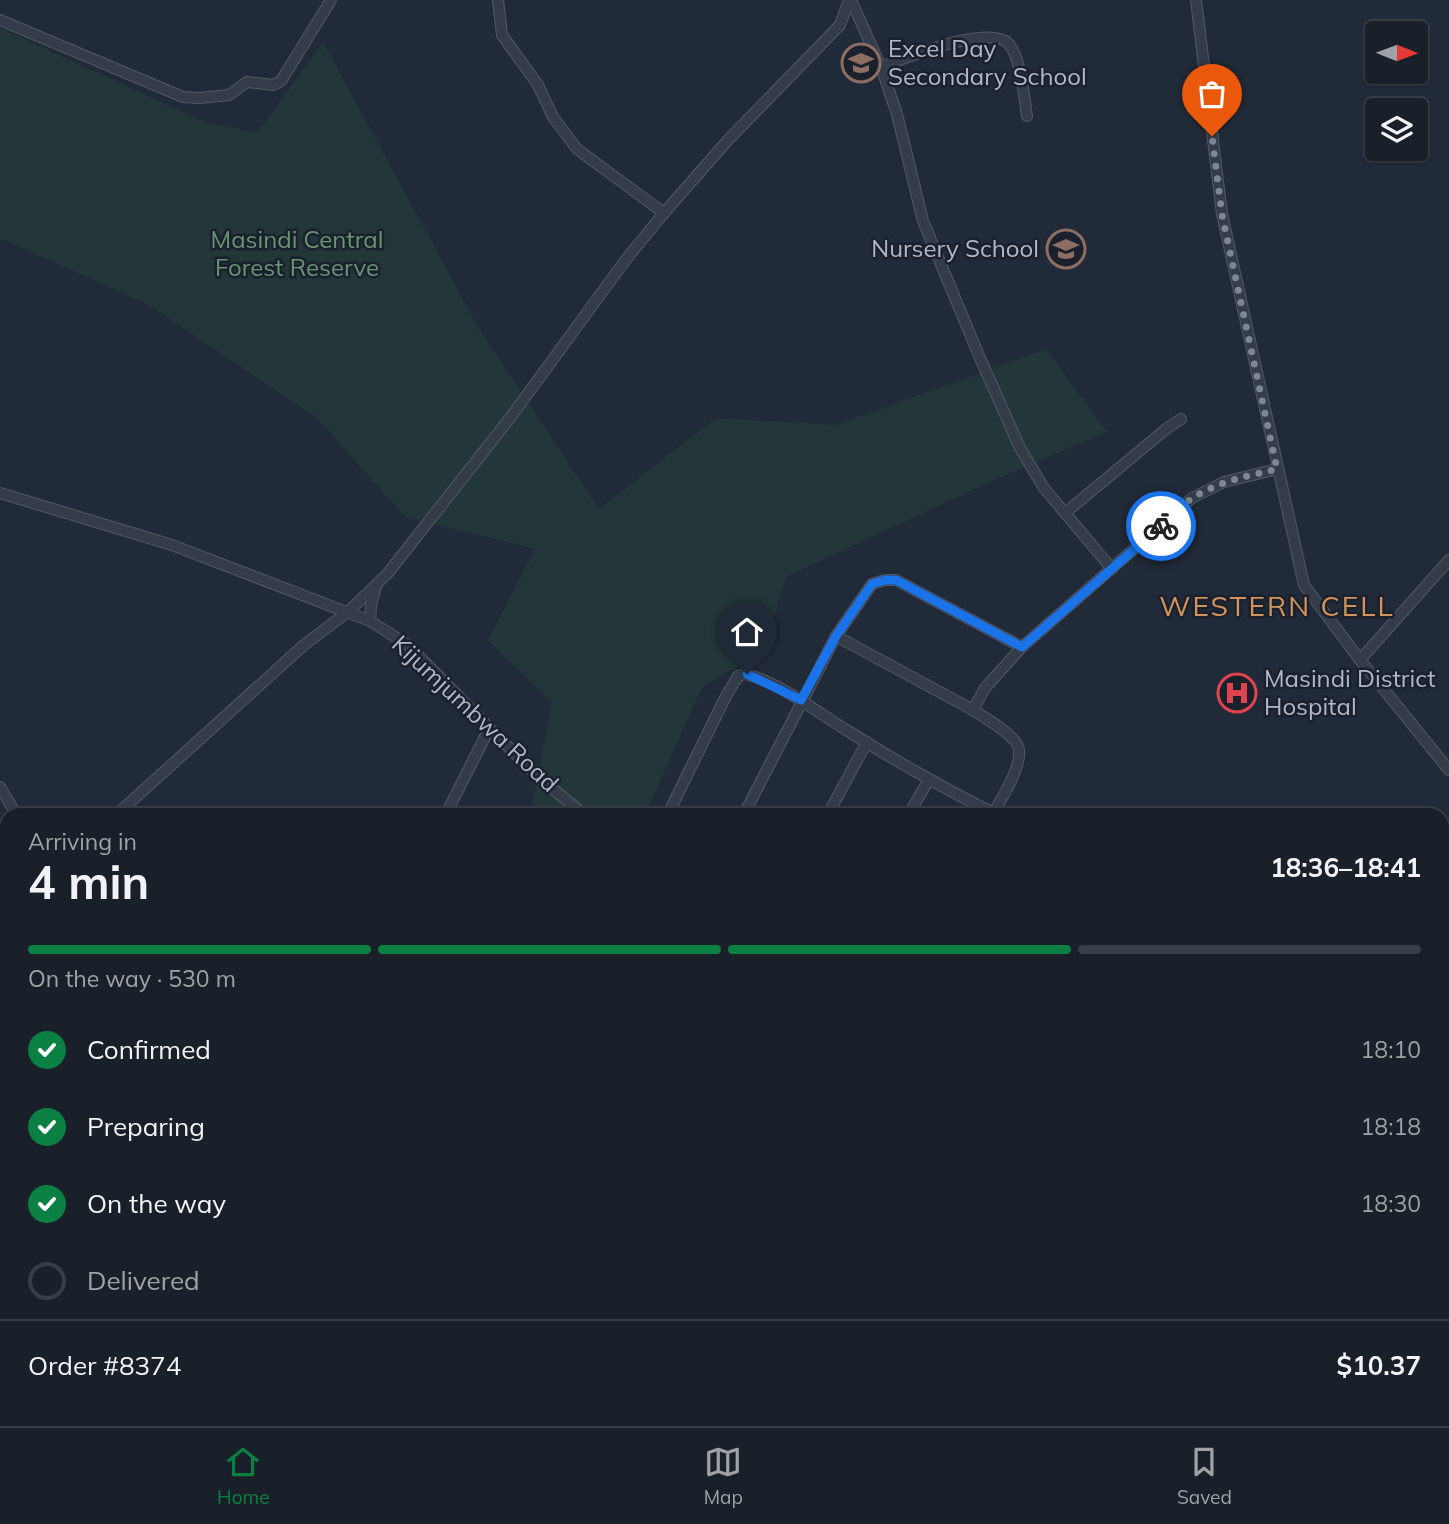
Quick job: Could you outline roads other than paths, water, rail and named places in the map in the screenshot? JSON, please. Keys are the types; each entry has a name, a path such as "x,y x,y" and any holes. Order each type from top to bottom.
{"street":[{"path":"0,20 183,97 205,98 229,95 247,82 273,85 281,80 331,0"},
{"path":"498,0 502,35 538,85 553,117 568,138 577,149 664,213"},
{"path":"850,0 881,67 897,114 923,221 965,317 979,358 1020,448 1044,488 1112,569"},
{"path":"124,808 304,645 349,611 376,586 510,418 627,258 728,140 840,25 850,0"},
{"path":"1196,0 1222,215 1304,585 1360,660 1449,770"},
{"path":"840,25 858,19"},
{"path":"881,67 914,54 968,39 999,38 1008,43 1017,62 1027,116"},
{"path":"1065,513 1181,419"},
{"path":"973,710 985,688 1022,647 1192,498 1224,482 1277,469"},
{"name":"Kijumjumbwa Road","path":"0,493 172,545 370,621 408,645 537,776 576,808"},
{"path":"1360,660 1449,560"},
{"path":"747,808 836,636 872,584 896,580 1022,647"},
{"path":"370,621 376,586"},
{"path":"836,636 973,710 1017,744 1020,755 1018,765 998,808"},
{"path":"671,808 726,696 738,676 745,674 801,700 929,779 982,808"},
{"path":"449,808 489,729"},
{"path":"831,808 867,742"},
{"path":"913,808 929,779"},
{"path":"0,788 12,808"}],"place":[{"name":"Excel Day Secondary School","path":"861,63"},
{"name":"Nursery School","path":"1066,249"},
{"name":"Masindi District Hospital","path":"1237,693"}],"district":[{"name":"WESTERN CELL","path":"1277,606"}],"park label":[{"name":"Masindi Central Forest Reserve","path":"297,254"}]}
